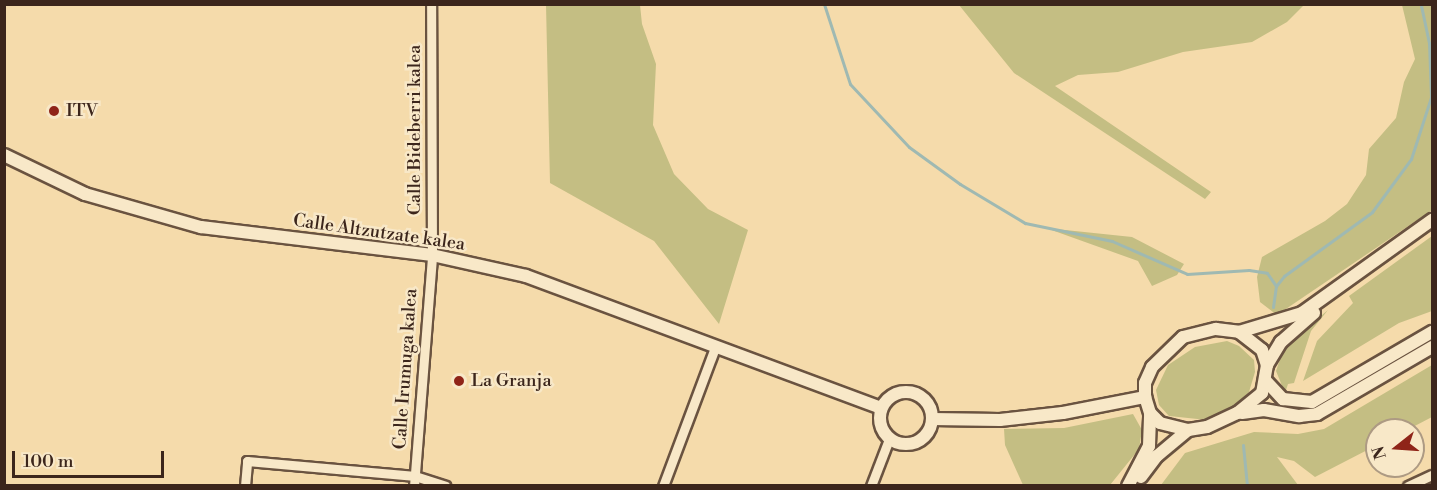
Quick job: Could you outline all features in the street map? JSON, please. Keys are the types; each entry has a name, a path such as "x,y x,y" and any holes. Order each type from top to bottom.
{"main road":[{"name":"Calle Altzutzate kalea","path":"4,155 85,194 201,227 432,255 526,276 881,408"},
{"path":"1128,486 1149,446 1150,412 1145,397 1145,382 1152,367 1183,337 1202,330 1239,332 1302,313 1432,220"},
{"path":"1267,365 1281,342 1303,320 1432,228"},
{"path":"1238,413 1262,393 1266,381 1267,365 1262,350 1239,332"},
{"path":"1266,381 1283,399 1312,402 1432,332"},
{"path":"1136,486 1157,456 1188,430 1238,413 1264,410 1299,416 1317,414 1432,347"},
{"path":"911,392 926,402 932,419 927,434 913,444 889,439 880,425 881,408 893,395 911,392"},
{"path":"932,419 1000,420 1063,414 1145,397"},
{"path":"1150,412 1160,423 1188,430"}],"street":[{"name":"Calle Bideberri kalea","path":"431,4 432,255"},
{"name":"Calle Irumuga kalea","path":"414,481 432,255"},
{"path":"663,486 715,348"},
{"path":"871,486 889,439"},
{"path":"245,486 247,461 445,486"},
{"path":"1412,485 1432,475"}],"shaded area":[{"path":"546,5 640,5 642,24 656,64 653,125 674,174 708,209 748,230 719,324 654,241 550,183"},
{"path":"959,5 1304,5 1287,22 1252,42 1183,52 1118,72 1078,75 1055,86 1211,192 1205,199 1014,73"},
{"path":"1402,5 1432,5 1432,210 1277,315 1260,302 1257,277 1262,257 1325,221 1347,204 1366,175 1369,149 1396,118 1404,82 1415,59"},
{"path":"1046,228 1132,237 1184,264 1177,275 1152,286 1138,261"},
{"path":"1432,236 1432,311 1399,323 1303,381 1317,341 1353,303 1349,296"},
{"path":"1328,310 1311,331 1294,383 1288,384 1285,393 1276,371 1280,359 1290,342"},
{"path":"1227,341 1239,346 1254,360 1255,372 1249,392 1227,412 1207,420 1169,416 1159,405 1156,390 1168,365 1195,347"},
{"path":"1432,365 1432,417 1425,421 1425,418 1365,418 1365,451 1315,477 1294,461 1277,457 1298,485 1161,485 1185,453 1254,432 1298,434 1324,429"},
{"path":"1133,414 1142,430 1139,449 1110,485 1023,485 1005,445 1004,429 1064,428"}],"waterway":[{"path":"824,4 850,84 909,147 960,184 1025,223 1112,241 1187,274 1249,270 1267,273 1276,286"},
{"path":"1273,307 1276,286 1284,276 1372,212 1411,159 1431,97 1429,43 1421,4"},
{"path":"1243,445 1247,486"}],"place":[{"name":"ITV","path":"54,111"},
{"name":"La Granja","path":"459,381"}]}
